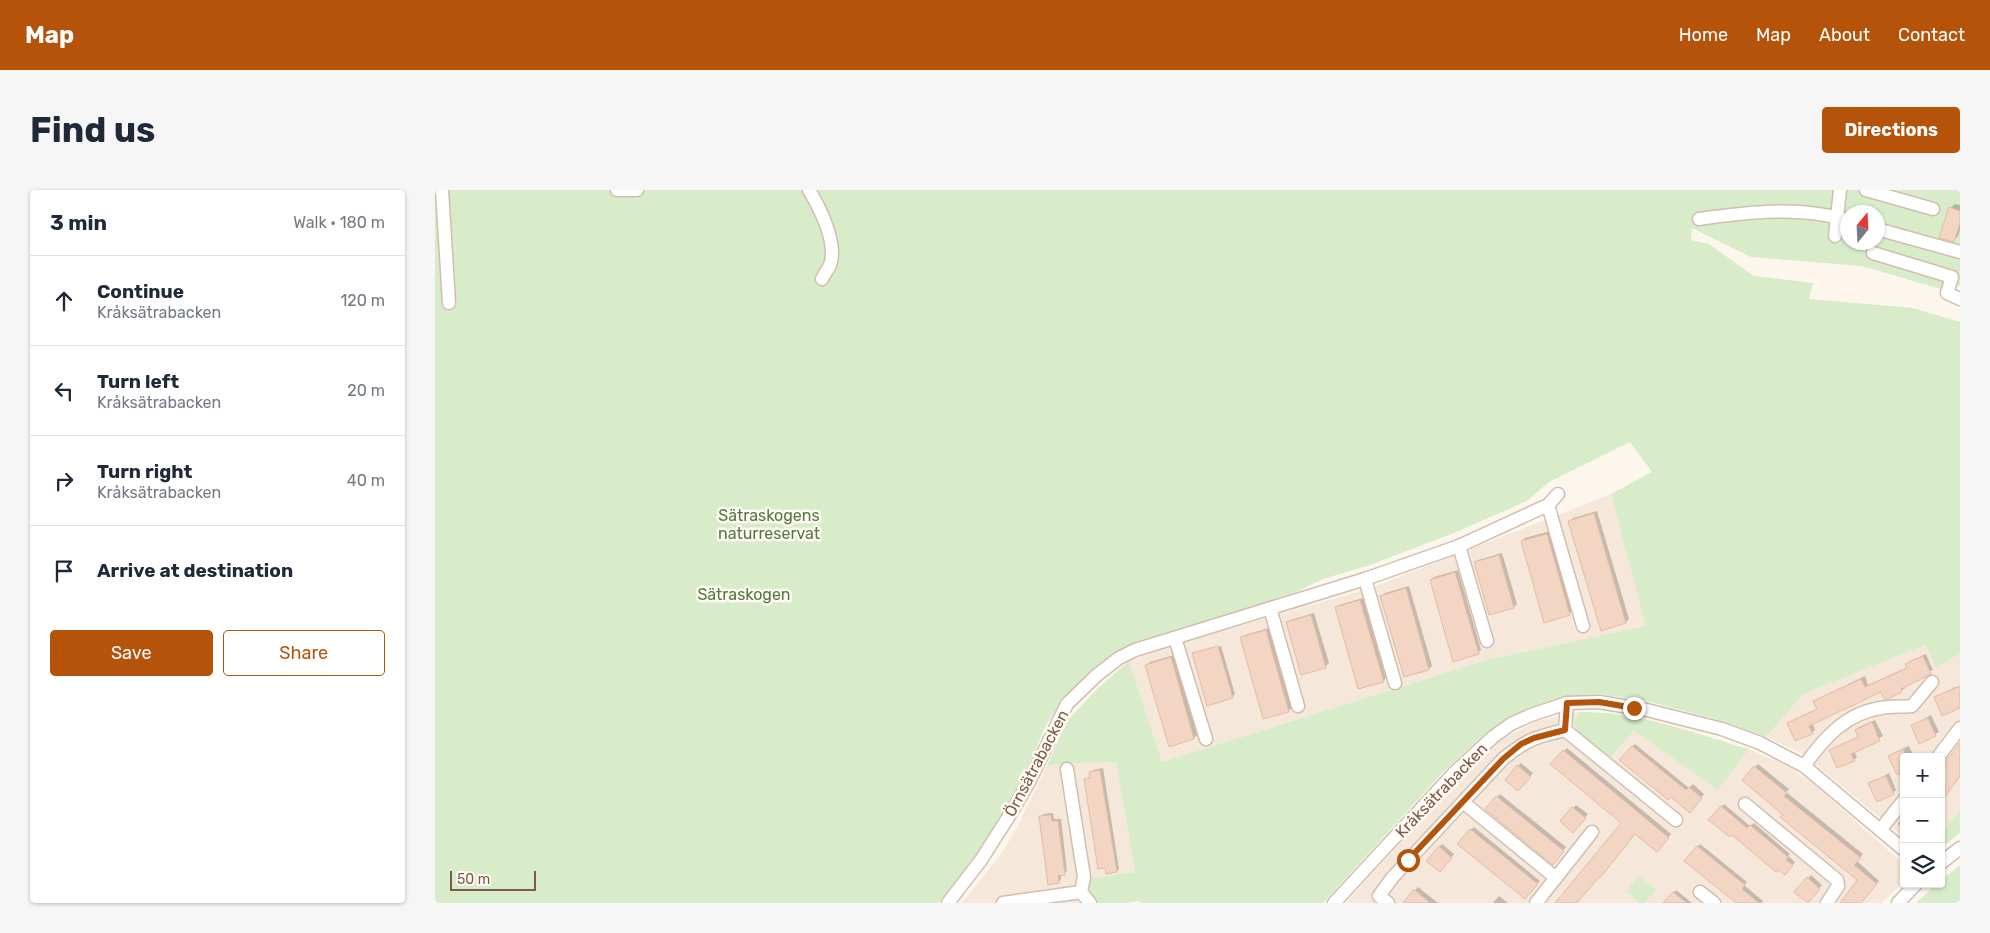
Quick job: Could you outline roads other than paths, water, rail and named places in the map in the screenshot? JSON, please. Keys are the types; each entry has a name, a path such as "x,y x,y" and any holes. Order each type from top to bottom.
{"street":[{"path":"442,190 449,303"},
{"path":"617,190 637,190"},
{"path":"809,190 820,208 831,239 831,264 822,279"},
{"path":"1841,190 1842,205"},
{"path":"1866,190 1933,209"},
{"path":"1699,219 1731,214 1775,212 1804,212 1840,218"},
{"path":"1835,236 1840,225"},
{"path":"1885,231 1960,252"},
{"path":"1873,253 1951,277 1947,294 1960,298"},
{"name":"Örnsätrabacken","path":"948,903 981,860 1011,813 1029,782 1067,704 1097,674 1119,658 1135,650 1365,579 1459,546 1548,505 1558,494"},
{"path":"1548,505 1583,626"},
{"path":"1459,546 1487,641"},
{"path":"1365,579 1395,683"},
{"path":"1270,608 1298,706"},
{"path":"1175,638 1206,739"},
{"path":"1804,766 1821,742 1837,727 1856,716 1880,708 1912,706 1932,682"},
{"name":"Kråksätrabacken","path":"1334,903 1454,773 1493,736 1531,714 1567,703 1599,702 1647,710 1722,729 1760,743 1804,766 1900,847"},
{"path":"1567,703 1565,730 1676,820"},
{"path":"1941,753 1960,728"},
{"name":"Kråksätrabacken","path":"1388,903 1379,896 1392,878 1503,759 1521,744 1534,738 1565,730"},
{"name":"Örnsätrabacken","path":"1067,769 1084,877 1081,892"},
{"name":"Kråksätrabacken","path":"1464,803 1556,878"},
{"path":"1745,804 1837,880 1838,886 1827,903"},
{"path":"1880,830 1900,805"},
{"path":"1536,903 1592,832"},
{"path":"1945,860 1960,848"},
{"path":"1899,903 1912,888"},
{"path":"1003,903 1081,892 1090,903"},
{"path":"1700,892 1714,903"}],"park label":[{"name":"Sätraskogens naturreservat","path":"769,524"},
{"name":"Sätraskogen","path":"744,594"}]}
